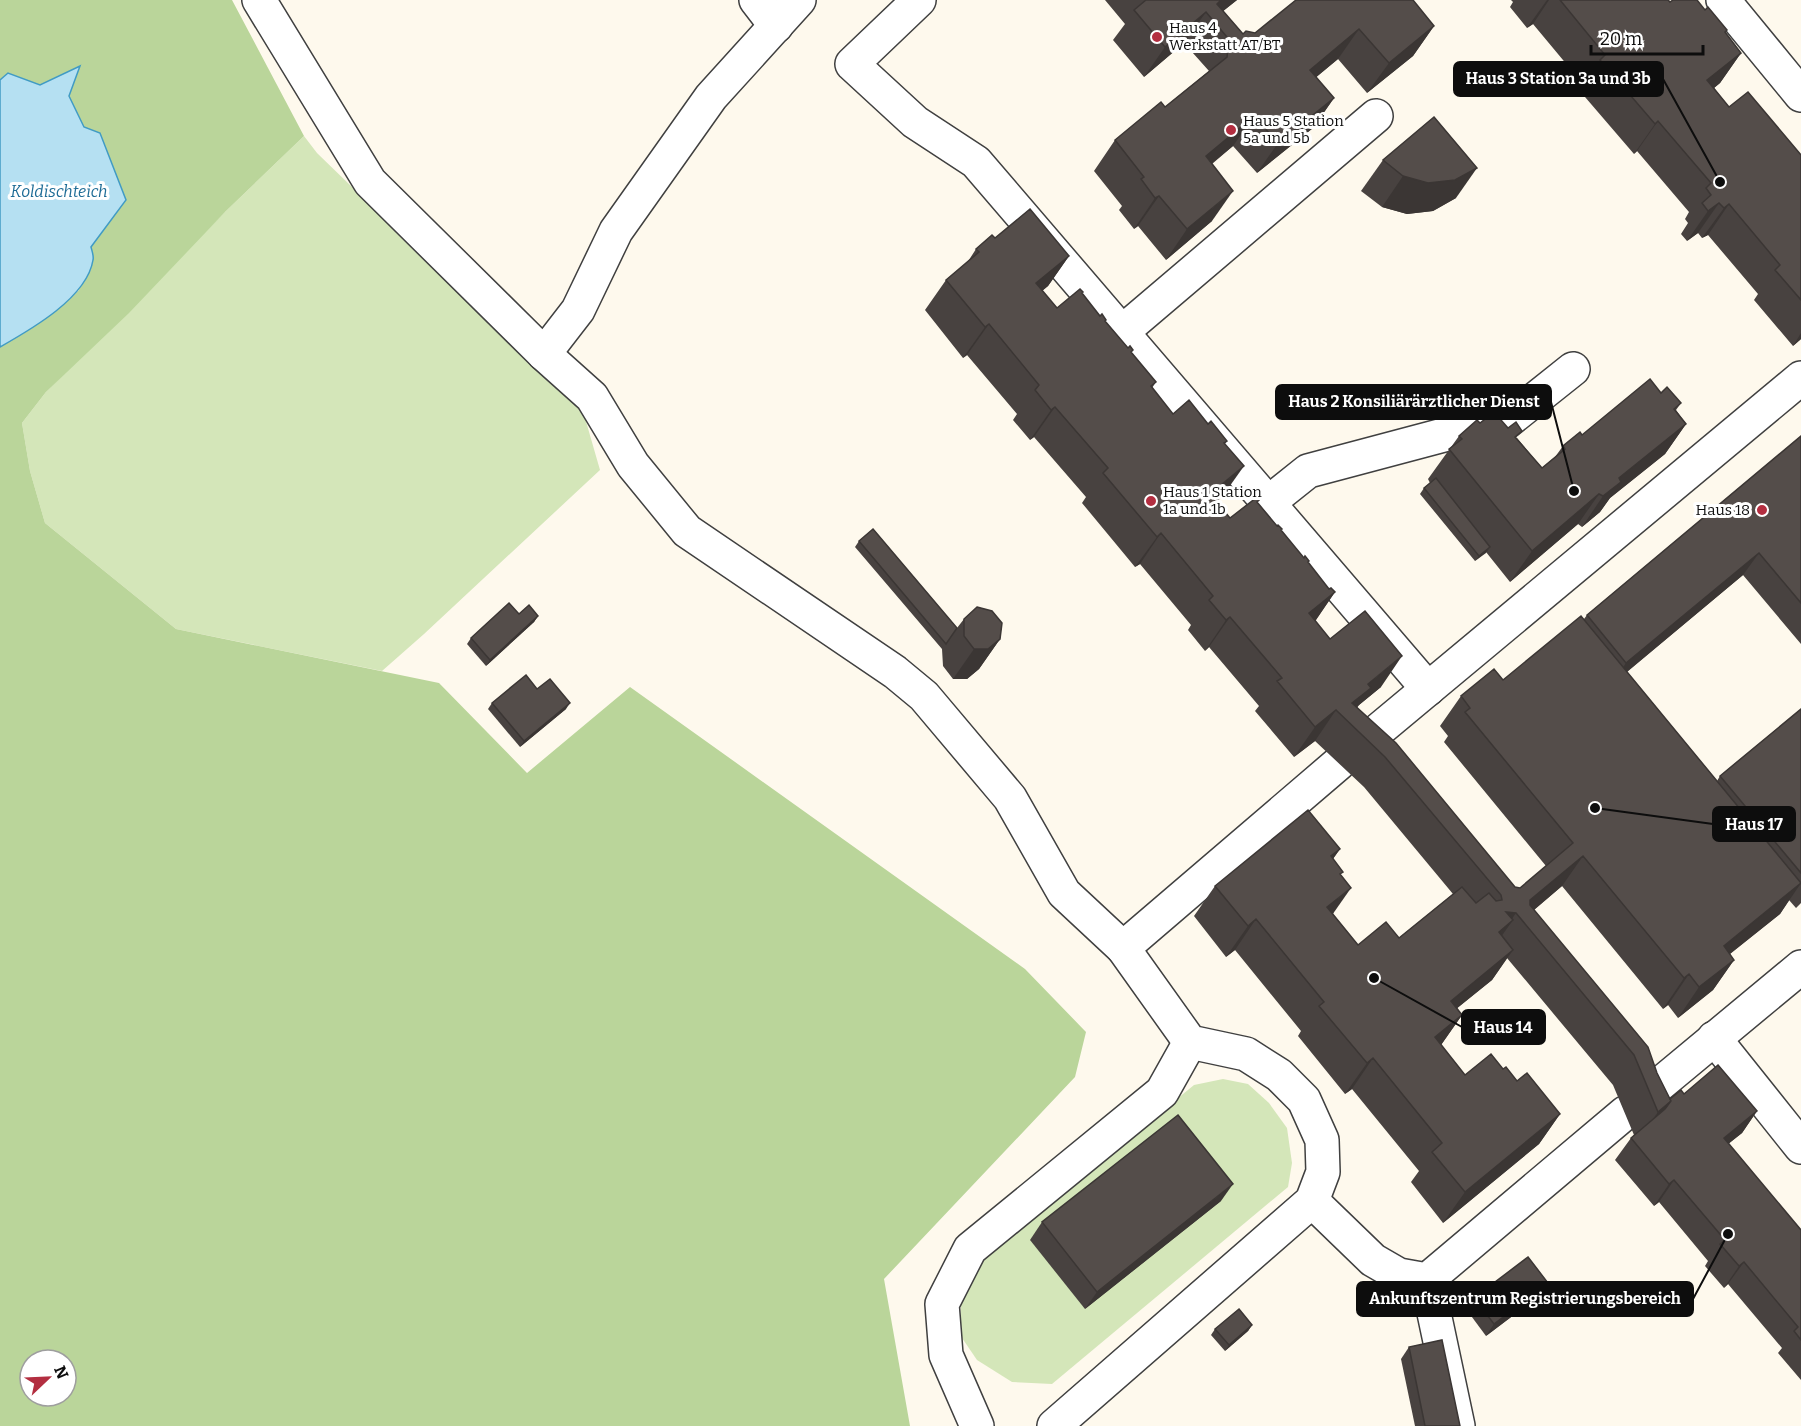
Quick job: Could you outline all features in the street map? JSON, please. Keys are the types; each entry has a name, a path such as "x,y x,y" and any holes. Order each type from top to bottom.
{"lane":[{"path":"259,0 370,182 544,354 592,397 633,465 687,531 895,672 924,696 1010,798 1064,893 1123,948 1190,1042 1246,1054 1279,1075 1304,1100 1322,1140 1323,1172 1312,1201 1054,1426"},
{"path":"756,0 777,26"},
{"path":"544,354 578,310 616,231 711,96 799,0"},
{"path":"919,0 852,64 915,122 976,162 1428,689"},
{"path":"1723,0 1801,95"},
{"path":"1122,332 1376,116"},
{"path":"1268,503 1308,471 1466,429 1494,432 1573,369"},
{"path":"1123,948 1345,758 1801,378"},
{"path":"1427,1280 1714,1038 1799,974"},
{"path":"1714,1038 1801,1147"},
{"path":"977,1426 946,1355 942,1304 970,1249 1162,1092 1190,1042"},
{"path":"1312,1201 1373,1260 1399,1275 1427,1280"},
{"path":"1427,1280 1458,1426"}],"green space":[{"path":"0,0 232,0 304,136 226,211 129,313 46,392 22,423 30,471 45,523 176,629 439,683 527,773 630,687 1025,969 1086,1032 1075,1077 884,1279 910,1426 0,1426 0,347 63,305 79,290 91,247 126,200 69,96 8,73 0,80"},
{"path":"304,136 317,153 583,411 600,470 382,671 176,629 45,523 30,471 22,423 46,392"},
{"path":"1223,1079 1248,1084 1269,1103 1287,1128 1292,1163 1288,1187 1052,1384 1012,1382 977,1360 960,1335 961,1298 975,1265 1194,1085"}],"water":[{"name":"Koldischteich","path":"80,66 69,96 84,127 100,133 126,200 91,247 93,260 89,274 69,300 41,322 0,347 0,80 8,73 40,85"}],"building":[{"name":"Haus 5 Station 5a und 5b","path":"1146,0 1221,0 1217,4 1243,34 1246,31 1255,33 1296,0 1413,0 1434,26 1389,63 1359,29 1310,70 1334,98 1278,143 1254,116 1206,156 1233,191 1187,229 1159,196 1155,198 1141,179 1144,177 1115,140 1161,102 1165,107 1227,57 1228,47 1232,43 1206,12 1165,47 1134,10"},
{"path":"1560,0 1668,0 1670,2 1697,0 1705,10 1708,7 1727,30 1725,32 1741,53 1707,80 1729,107 1748,92 1801,155 1801,300 1775,270 1780,265 1729,204 1724,208 1719,203 1708,211 1702,203 1711,195 1706,188 1711,183 1658,121 1655,124 1600,60 1605,55"},
{"path":"1434,117 1477,168 1455,180 1428,183 1403,176 1383,160"},
{"path":"1030,209 1069,256 1036,283 1057,308 1080,289 1100,316 1102,314 1105,321 1128,348 1130,346 1133,350 1131,352 1156,382 1151,386 1173,414 1189,400 1208,424 1211,421 1227,441 1224,443 1244,466 1210,494 1230,518 1256,498 1259,500 1257,502 1304,558 1305,556 1329,589 1335,592 1309,613 1330,639 1365,611 1402,656 1368,684 1371,688 1352,703 1396,743 1515,887 1520,888 1573,843 1465,712 1470,708 1461,696 1494,669 1503,680 1581,616 1801,883 1724,946 1734,960 1699,987 1689,974 1684,978 1583,856 1530,900 1530,905 1648,1047 1657,1073 1671,1101 1658,1112 1634,1055 1516,913 1506,912 1513,920 1499,932 1513,950 1451,1001 1462,1015 1435,1037 1465,1075 1491,1054 1517,1081 1527,1073 1560,1114 1465,1192 1432,1152 1442,1143 1373,1058 1367,1063 1319,1006 1324,1002 1256,919 1248,926 1215,886 1308,810 1340,849 1331,856 1343,872 1340,874 1351,888 1327,907 1358,945 1386,922 1399,938 1462,887 1476,903 1489,893 1496,901 1502,900 1501,895 1385,757 1336,710 1315,727 1277,681 1282,678 1230,617 1226,620 1209,600 1213,596 1161,533 1157,537 1103,473 1108,468 1055,407 1051,410 1035,390 1039,385 989,324 985,327 946,280 979,252 976,249 992,235 995,238"},
{"path":"1650,379 1661,393 1667,387 1681,403 1674,409 1686,424 1619,478 1621,482 1603,496 1599,494 1532,551 1449,449 1462,439 1459,436 1477,420 1480,423 1494,412 1508,428 1516,422 1522,431 1515,437 1542,468 1565,449 1563,446 1580,432 1582,435"},
{"name":"Haus 18","path":"1801,436 1801,603 1759,553 1626,663 1587,615"},
{"path":"1436,478 1490,547 1479,556 1424,488"},
{"path":"873,529 957,628 946,644 859,541"},
{"path":"509,603 519,614 529,605 538,616 490,660 471,638"},
{"path":"977,607 992,611 1002,623 1000,639 988,649 974,649 964,636 964,619"},
{"path":"526,675 537,689 550,679 570,703 524,741 492,703"},
{"path":"1801,709 1801,873 1720,776"},
{"path":"1718,1065 1757,1111 1724,1138 1801,1230 1801,1340 1794,1331 1798,1327 1744,1262 1739,1266 1720,1244 1725,1240 1674,1180 1669,1184 1631,1138 1665,1109 1670,1099 1681,1090 1684,1094"},
{"path":"1178,1115 1233,1184 1097,1292 1042,1222"},
{"path":"1528,1257 1548,1283 1494,1324 1474,1298"},
{"path":"1239,1309 1252,1325 1229,1345 1215,1329"},
{"path":"1442,1340 1460,1426 1425,1426 1409,1347"}],"place":[{"name":"Haus 4 Werkstatt AT/BT","path":"1157,37"},
{"name":"Haus 5 Station 5a und 5b","path":"1231,130"},
{"name":"Haus 3 Station 3a und 3b","path":"1720,182"},
{"name":"Haus 2 Konsiliärärztlicher Dienst","path":"1574,491"},
{"name":"Haus 1 Station 1a und 1b","path":"1151,501"},
{"name":"Haus 18","path":"1762,510"},
{"name":"Haus 17","path":"1595,808"},
{"name":"Haus 14","path":"1374,978"},
{"name":"Ankunftszentrum Registrierungsbereich","path":"1728,1234"}]}
